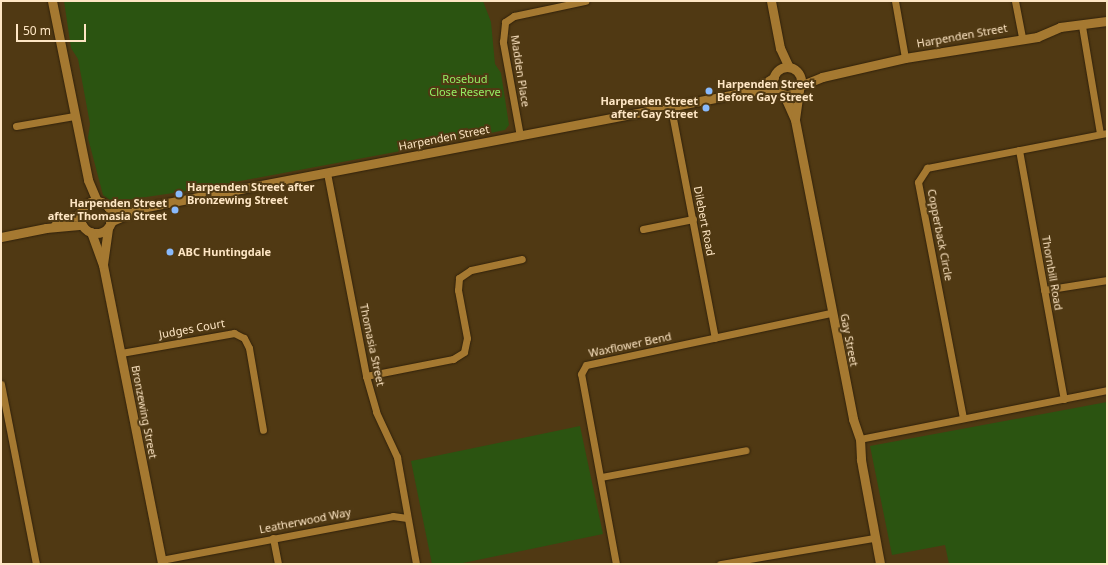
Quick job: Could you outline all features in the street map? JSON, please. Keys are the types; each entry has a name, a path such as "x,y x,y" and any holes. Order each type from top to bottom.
{"street":[{"path":"52,1 88,180 97,201 85,205"},
{"name":"Madden Place","path":"520,136 503,42 505,22 514,16 586,1"},
{"path":"771,1 780,48 790,67 800,75 800,88"},
{"path":"895,1 905,58"},
{"path":"1015,1 1022,37"},
{"name":"Harpenden Street","path":"97,201 113,209 142,208 752,92 792,94 800,88 822,77 905,58 1022,37 1038,37 1060,27 1082,26 1107,21"},
{"path":"1082,26 1103,133"},
{"path":"780,48 774,86 782,94"},
{"name":"Harpenden Street","path":"752,92 782,68 790,67"},
{"name":"Harpenden Street","path":"800,75 822,77"},
{"name":"Gay Street","path":"795,120 800,88"},
{"name":"Gay Street","path":"782,94 795,120 831,313 853,419 860,440 861,460 874,538 880,564"},
{"name":"Dilebert Road","path":"671,108 716,338"},
{"path":"16,126 74,116"},
{"name":"Copperback Circle","path":"963,418 918,182 927,168 1103,133"},
{"name":"Thornbill Road","path":"1019,150 1064,399"},
{"name":"Thomasia Street","path":"327,174 366,376 376,412 397,457 407,518"},
{"path":"46,228 80,214 85,205 88,180"},
{"path":"108,207 109,225"},
{"name":"Harpenden Street","path":"91,232 102,232 109,225 142,208"},
{"path":"80,214 82,225 91,232"},
{"path":"643,229 693,219"},
{"path":"1,237 46,228 82,225"},
{"name":"Bronzewing Street","path":"103,265 109,225"},
{"name":"Bronzewing Street","path":"91,232 103,265 161,562"},
{"path":"366,376 453,359 464,352 467,338 458,290 459,278 471,270 522,259"},
{"path":"1044,290 1107,280"},
{"name":"Waxflower Bend","path":"616,564 581,374 586,365 831,313"},
{"name":"Judges Court","path":"121,353 225,333 244,338 249,348 263,430"},
{"path":"1,384 36,564"},
{"path":"860,440 1107,390"},
{"path":"601,478 746,450"},
{"name":"Leatherwood Way","path":"161,562 273,538 393,516 407,518"},
{"path":"407,518 416,564"},
{"path":"273,538 278,564"},
{"path":"720,564 874,538"}],"green space":[{"name":"Rosebud Close Reserve","path":"64,1 483,1 491,22 495,64 501,73 509,125 505,130 438,144 187,191 112,202 103,195 88,138 90,124 78,59 71,48"},
{"path":"1107,402 1107,564 949,564 945,545 892,555 870,446"},
{"path":"580,426 603,534 458,564 432,564 411,461"}],"place":[{"name":"Harpenden Street Before Gay Street","path":"709,91"},
{"name":"Harpenden Street after Gay Street","path":"706,108"},
{"name":"Harpenden Street after Bronzewing Street","path":"179,194"},
{"name":"Harpenden Street after Thomasia Street","path":"175,210"},
{"name":"ABC Huntingdale","path":"170,252"}]}
